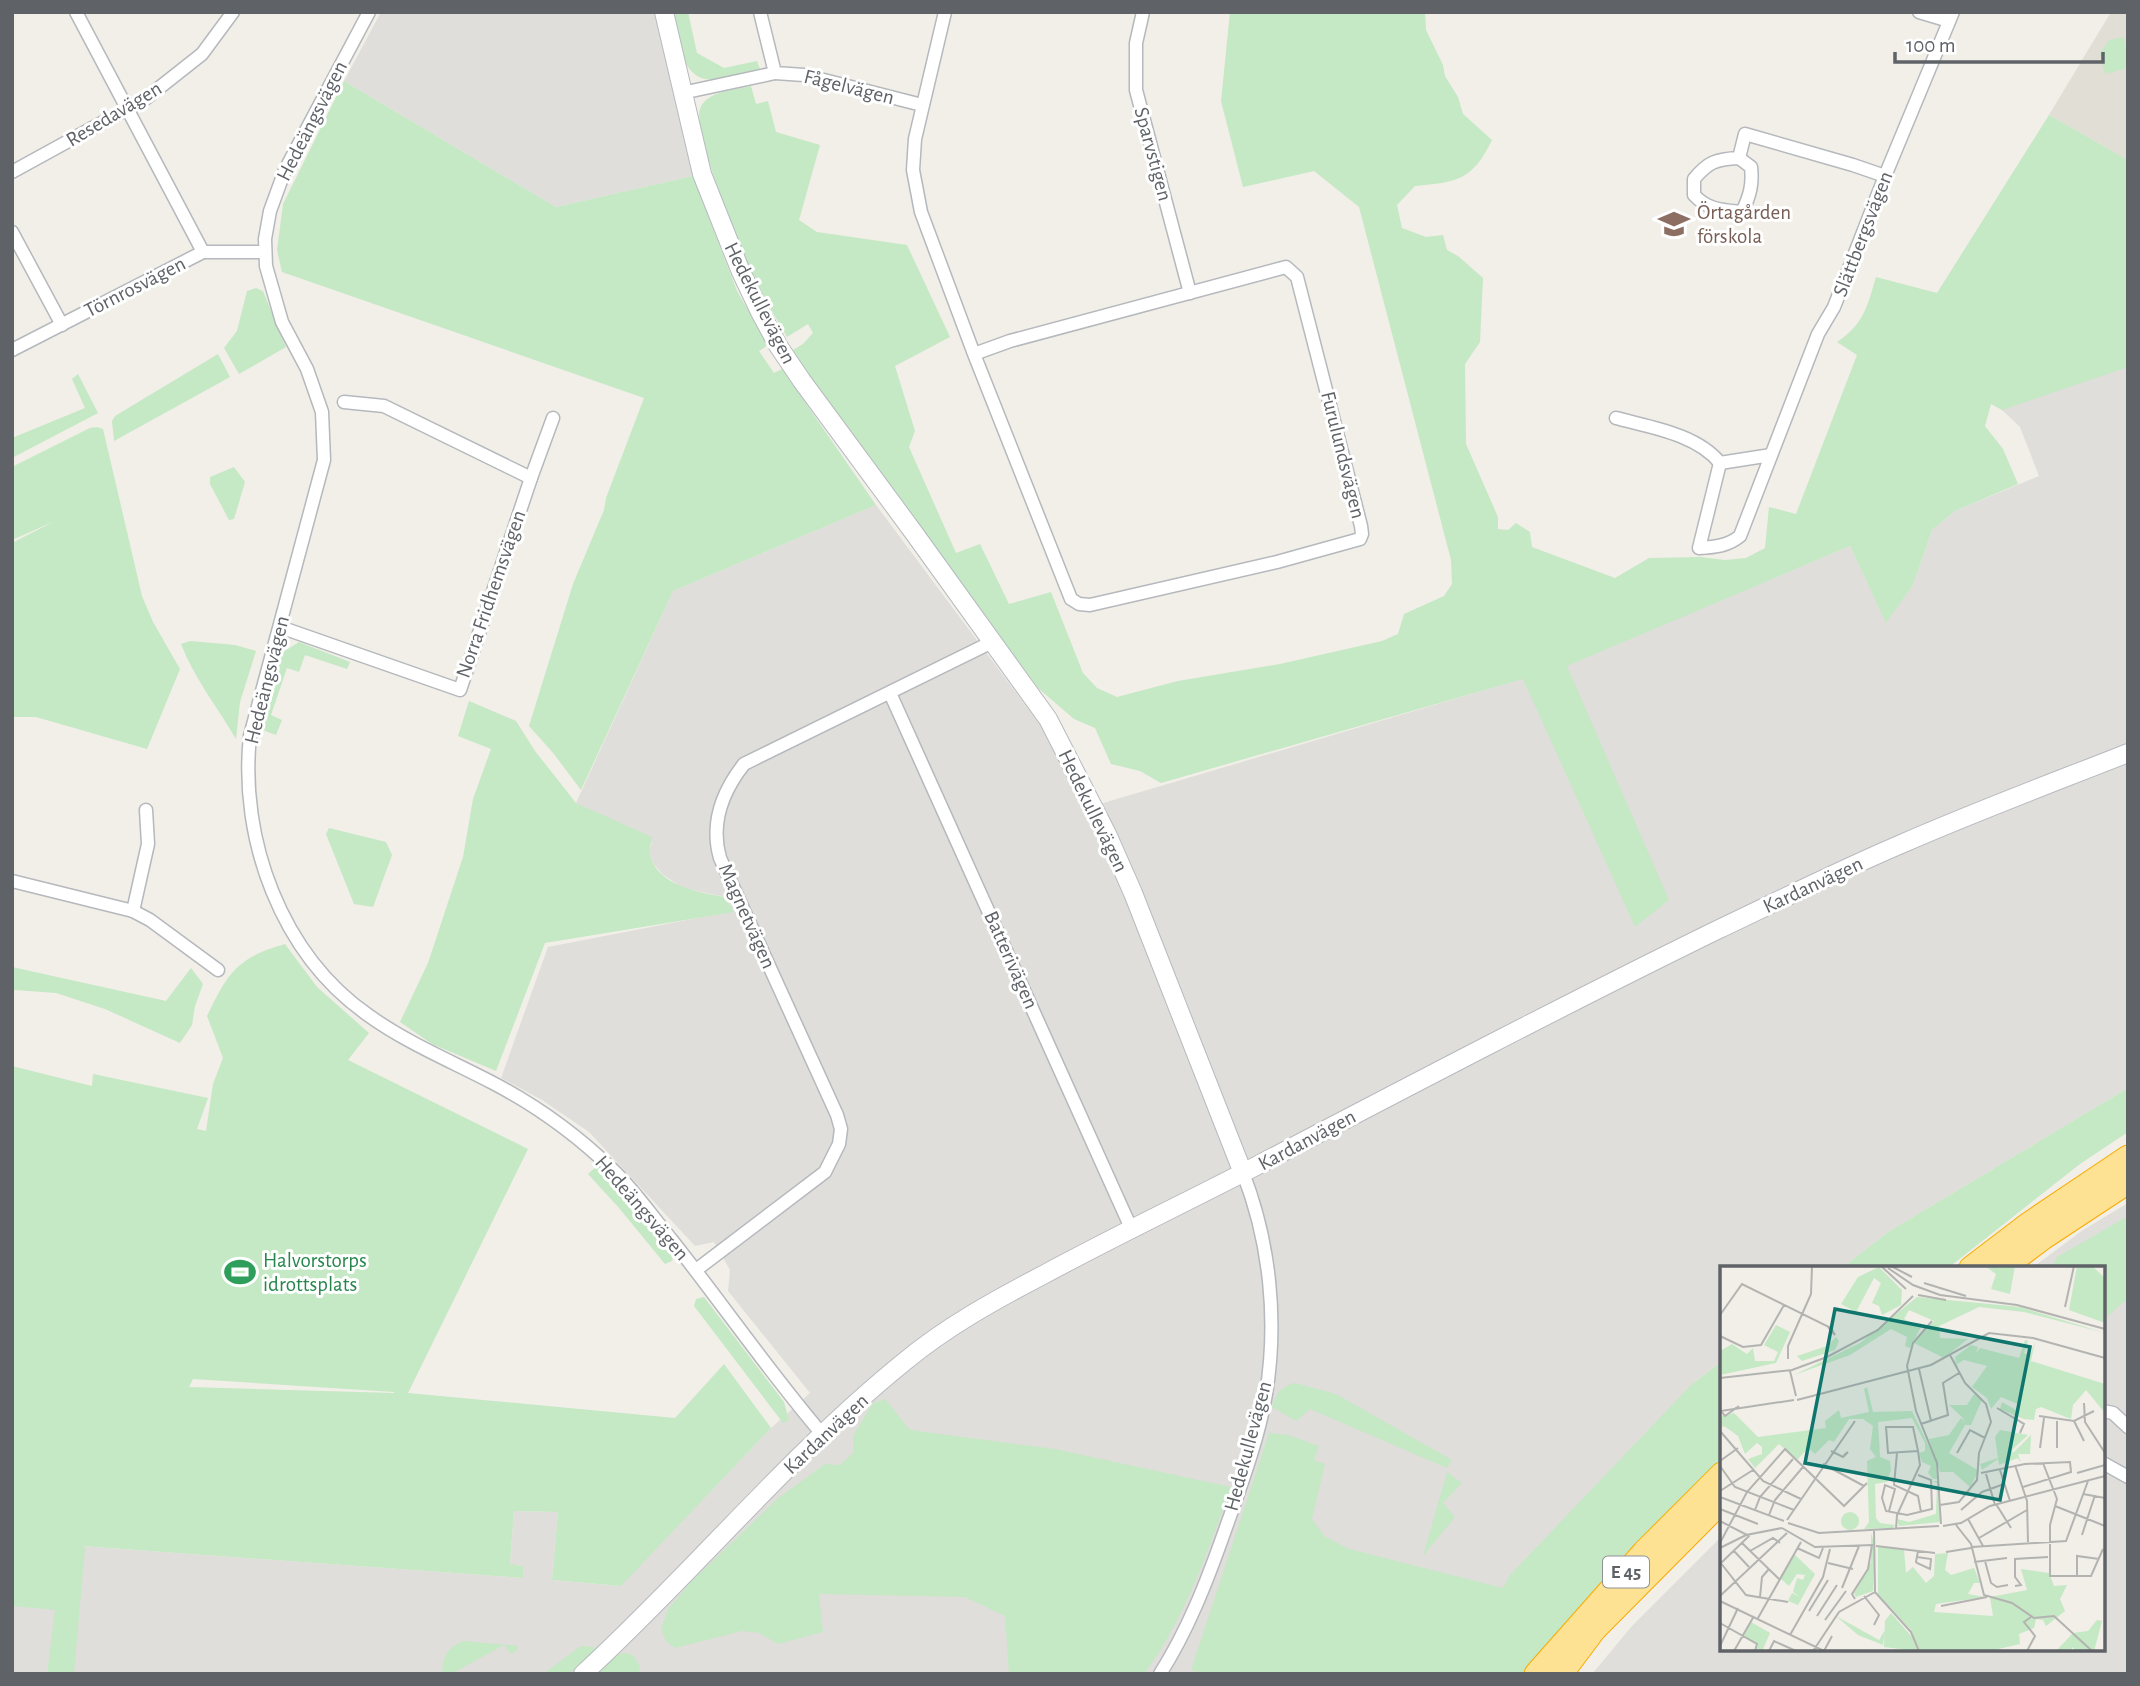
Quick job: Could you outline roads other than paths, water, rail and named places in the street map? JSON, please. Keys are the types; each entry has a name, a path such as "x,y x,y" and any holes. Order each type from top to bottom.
{"highway":[{"path":"1974,1266 2030,1223 2128,1157"},
{"path":"2006,1266 2128,1182"},
{"name":"E 45","path":"1536,1674 1644,1552 1720,1476"},
{"name":"E 45","path":"1561,1674 1594,1630 1720,1503"}],"street":[{"path":"76,12 203,252"},
{"name":"Resedavägen","path":"12,172 145,99 202,54 233,12"},
{"name":"Hedeängsvägen","path":"369,12 285,170 270,211 264,252 269,280 282,322 307,369 322,412 324,434 324,460 320,483 250,736 250,812 266,877 281,912 300,942 343,995 366,1014 414,1044 493,1083 545,1114 580,1140 615,1172 696,1270 822,1435"},
{"name":"Hedekullevägen","path":"664,12 702,174 740,272 779,347 1048,719 1107,834 1170,984 1243,1173 1262,1235 1270,1293 1270,1355 1266,1395 1239,1490 1206,1584 1160,1674"},
{"name":"Fågelvägen","path":"760,12 775,73"},
{"name":"Furulundsvägen","path":"945,12 915,139 913,170 921,212 974,354 1071,598 1079,604 1090,605 1357,541 1362,534 1297,277 1286,267 1010,341 974,354"},
{"name":"Sparvstigen","path":"1143,12 1136,43 1136,90 1190,293"},
{"path":"1919,12 1951,17"},
{"name":"Slättbergsvägen","path":"1720,463 1699,548 1732,543 1740,536 1818,334 1834,307 1951,17"},
{"name":"Fågelvägen","path":"682,93 775,73 804,75 922,105"},
{"path":"1739,158 1745,134 1885,176"},
{"path":"1721,158 1739,158 1751,167 1753,181 1742,212 1705,206 1695,195 1694,179 1705,166 1721,158"},
{"path":"12,232 62,325"},
{"name":"Törnrosvägen","path":"12,351 203,252 264,252"},
{"path":"344,402 384,406 531,478"},
{"name":"Norra Fridhemsvägen","path":"280,627 460,690 553,418"},
{"path":"1616,418 1695,443 1720,463 1771,455"},
{"name":"Magnetvägen","path":"696,1270 825,1172 839,1144 841,1129 720,858 715,826 722,800 744,764 992,642"},
{"name":"Batterivägen","path":"890,693 1131,1228"},
{"name":"Kardanvägen","path":"583,1674 822,1435 905,1361 950,1328 1005,1295 1513,1032 1771,904 1897,845 2128,753"},
{"path":"133,911 148,844 146,810"},
{"path":"12,881 133,911 150,920 218,970"},
{"path":"2105,1411 2113,1413 2128,1427"},
{"path":"2105,1464 2128,1477"}],"place":[{"name":"Örtagården förskola","path":"1674,224"},
{"name":"Halvorstorps idrottsplats","path":"240,1272"}]}
